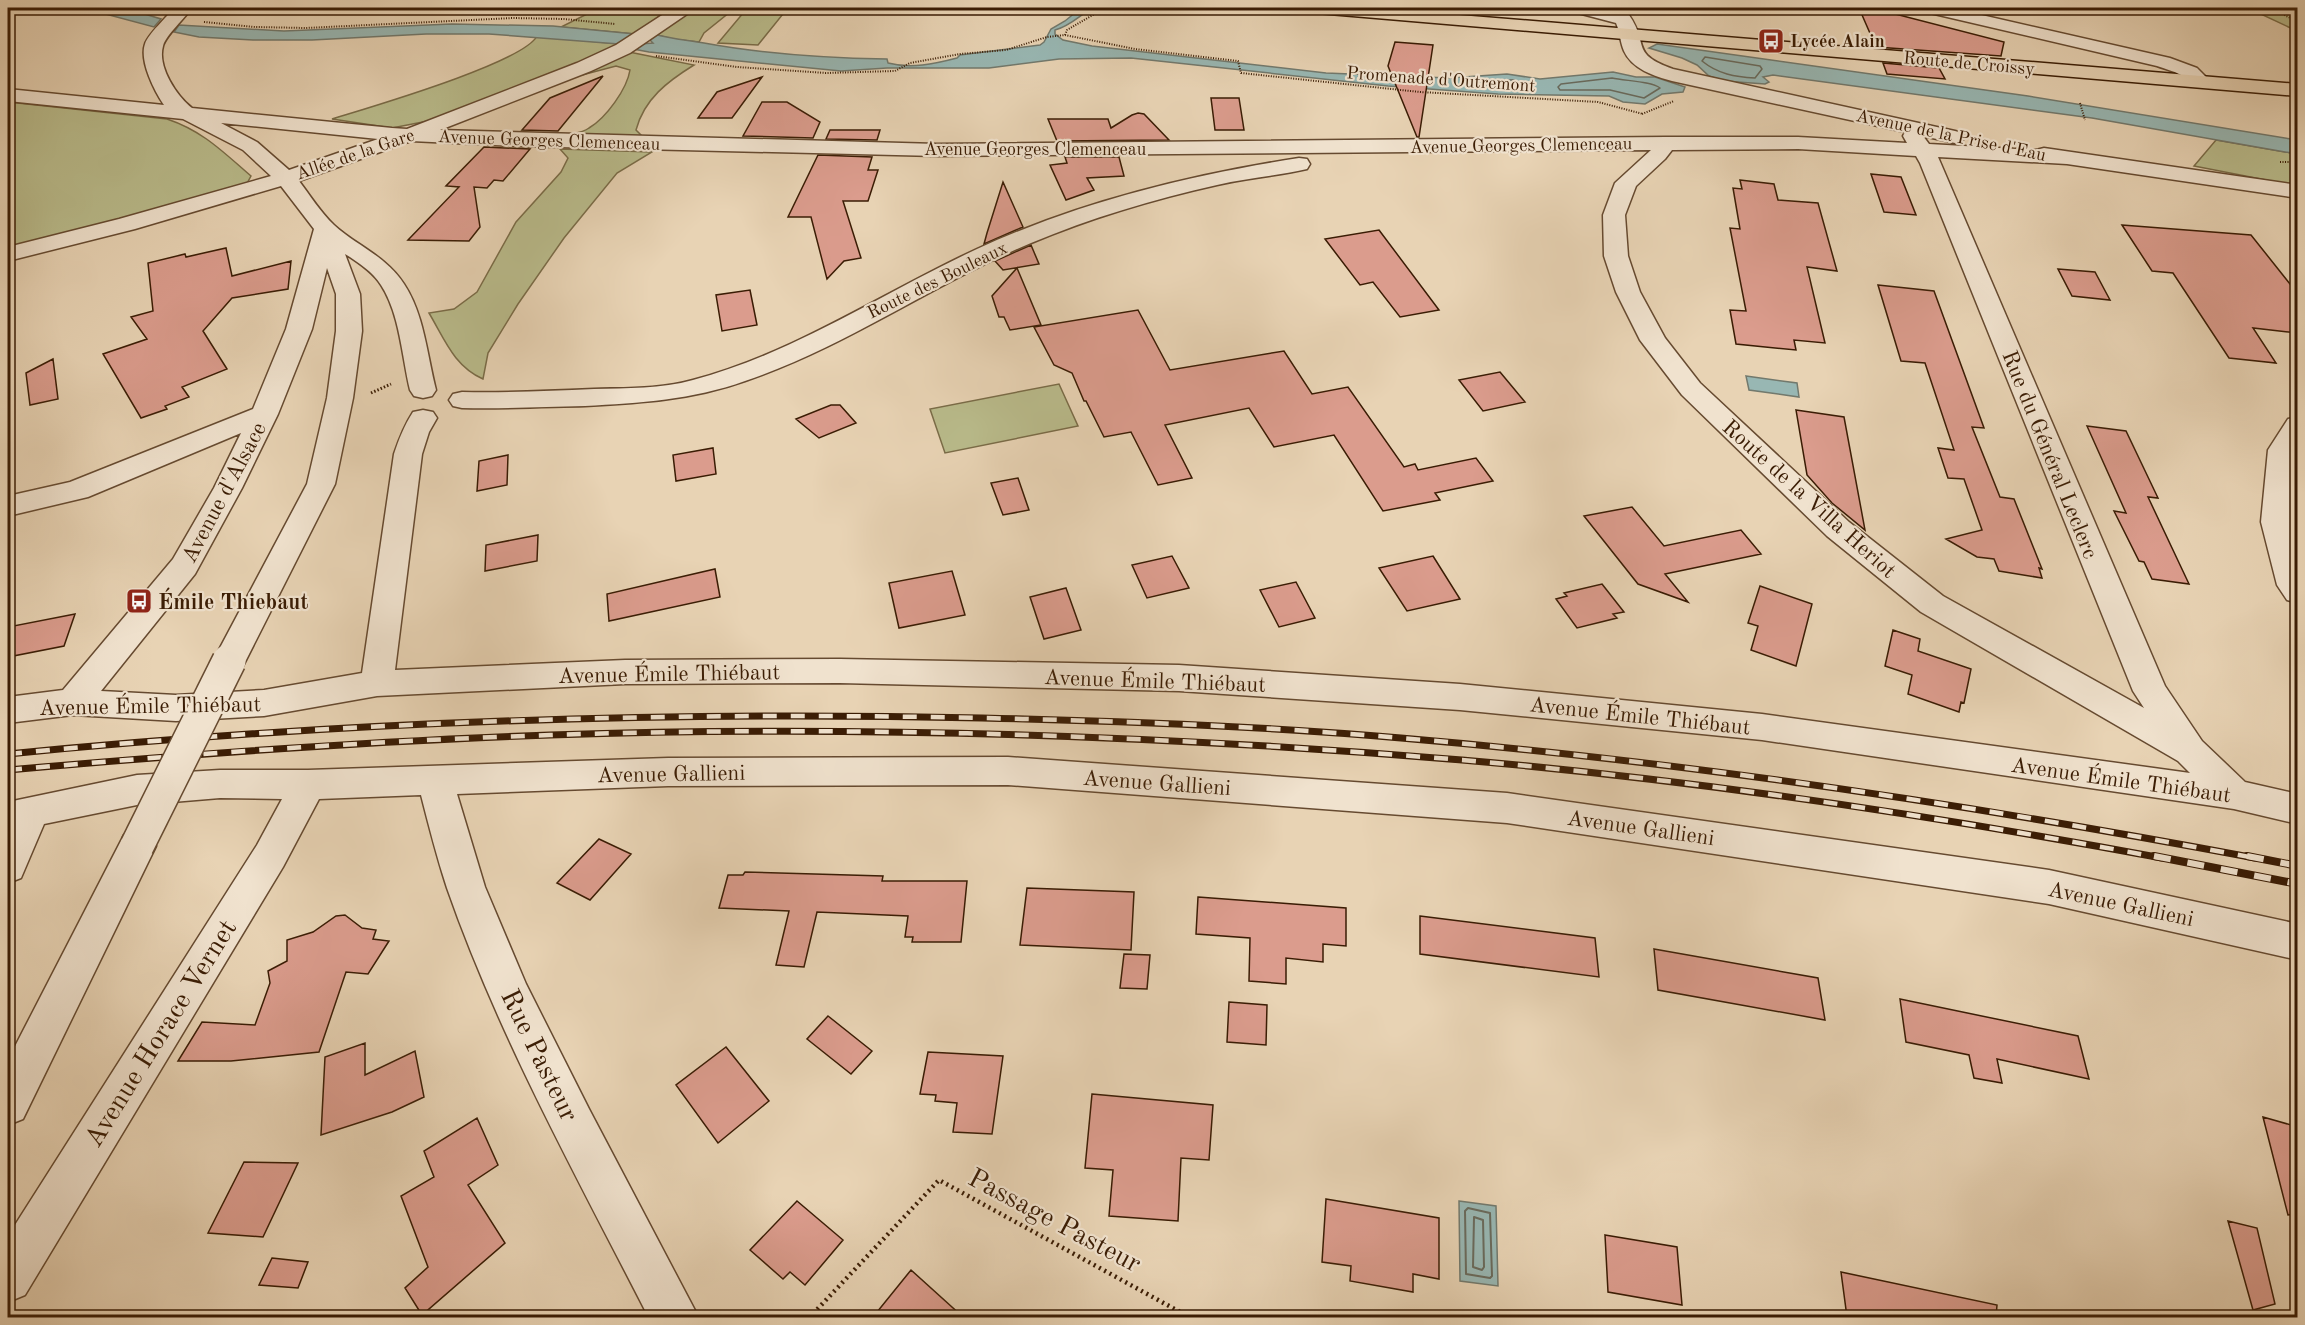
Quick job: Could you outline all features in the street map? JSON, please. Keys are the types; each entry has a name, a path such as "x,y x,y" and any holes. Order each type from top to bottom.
{"main road":[{"name":"Route de Croissy","path":"1317,8 1420,12 1628,34 2298,90"}],"street":[{"name":"Allée de la Gare","path":"8,254 127,224 286,178 409,135 584,67 623,49 684,8"},
{"name":"Avenue de la Prise d'Eau","path":"1580,8 1623,19 1633,52 1645,64 1672,75 1907,127 1952,144"},
{"path":"1930,8 1969,12 2163,62 2190,72 2201,82"},
{"path":"179,11 154,44 153,57 164,91 173,103 185,112 250,146 286,178 326,229 374,300 423,404 408,454 377,683"},
{"name":"Avenue Georges Clemenceau","path":"8,95 409,135 609,143 1267,158"},
{"name":"Rue du Général Leclerc","path":"1907,127 1931,163 2150,691 2190,751"},
{"name":"Route de la Villa Heriot","path":"1666,143 1658,155 1626,183 1614,215 1616,256 1628,292 1653,340 1691,389 1838,529 1932,604 2190,751 2234,794"},
{"name":"Avenue Georges Clemenceau","path":"1414,147 1798,143 1923,151 1952,144 2064,158"},
{"name":"Route des Bouleaux","path":"423,404 443,414 452,410 462,400 500,401 642,395 695,388 733,377 789,354 1019,240 1106,208 1267,158 1414,147"},
{"name":"Avenue de la Prise d'Eau","path":"2064,158 2229,180 2298,192"},
{"path":"8,1104 229,661 321,484 340,398 350,330 374,300 379,269 326,229"},
{"name":"Avenue d'Alsace","path":"73,702 184,566 228,488 264,414 304,314 326,229"},
{"path":"304,314 326,313 374,300"},
{"path":"8,506 78,490 264,414"},
{"path":"2298,425 2282,450 2276,522 2293,585 2298,592"},
{"name":"Avenue Émile Thiébaut","path":"8,710 73,702 187,708 264,703 377,683 625,672 840,671 1179,678 1460,697 1762,728 2234,794 2298,809"},
{"name":"Avenue Gallieni","path":"19,815 137,790 220,784 308,785 668,772 1008,771 1507,808 2049,887 2298,942"},
{"name":"Rue Pasteur","path":"434,779 466,887 509,992 578,1134 675,1317"},
{"name":"Avenue Horace Vernet","path":"8,1278 270,856 308,785"},
{"path":"8,867 19,815"}],"path":[{"path":"623,49 748,68 826,73 895,71 960,54 1006,50 1065,35 1067,30 1105,8"},
{"path":"2271,8 2298,22"},
{"path":"179,11 201,22 238,27 288,29 532,18 589,20 651,31"},
{"name":"Promenade d'Outremont","path":"1065,35 1135,49 1238,62 1240,64 1238,70 1241,73 1337,85 1598,102 1642,114"},
{"path":"1633,143 1637,124 1642,114 1717,86"},
{"path":"2080,103 2085,120"},
{"name":"Passage Pasteur","path":"809,1317 939,1179 1191,1317"}],"green space":[{"path":"599,8 670,8 635,34 561,27"},
{"path":"693,8 735,8 704,33 699,42 654,34"},
{"path":"2248,8 2297,8 2297,31"},
{"path":"744,12 783,14 758,45 718,43"},
{"path":"537,36 619,44 573,66 433,120 392,128 332,119 442,84 475,71 526,47"},
{"path":"629,52 694,65 666,84 651,100 636,130 643,137 571,134 587,129 609,110 625,86 630,70 616,66 582,75"},
{"path":"8,102 167,119 202,136 251,176 246,185 96,228 8,249"},
{"path":"2216,140 2297,154 2297,186 2194,166"},
{"path":"560,149 652,152 617,173 564,238 518,304 488,353 483,379 473,374 457,360 429,313 454,309 477,292 516,222 561,172 568,158"},
{"path":"1059,384 1078,426 945,453 930,409"}],"water":[{"path":"83,8 125,8 161,19 154,27"},
{"path":"1081,8 1092,8 1055,30 1055,34 1063,40 1092,46 1326,73 1449,78 1507,74 1540,79 1613,72 1636,77 1655,77 1685,87 1683,92 1662,94 1645,104 1623,102 1609,96 1498,94 1388,86 1131,58 1059,59 989,68 887,68 841,71 633,49 638,44 653,43 648,38 654,34 772,53 887,59 888,63 897,65 922,65 957,58 960,55 1040,45 1051,29"},
{"path":"452,24 553,26 635,34 619,44 489,34 253,40 199,37 174,32 179,25 284,31"},
{"path":"1657,44 2028,96 2297,140 2297,154 2092,118 1773,75 1763,77 1769,82 1765,84 1724,81 1709,76 1697,65 1682,58 1649,48"},
{"path":"1746,376 1797,383 1799,397 1749,390"},
{"path":"1459,1201 1496,1206 1498,1286 1460,1281"}],"building":[{"path":"1859,8 1872,8 2004,42 2001,56 1876,47"},
{"path":"1395,42 1433,45 1419,137 1417,137 1388,66"},
{"path":"1883,63 1939,68 1945,79 1887,74"},
{"path":"603,76 558,131 522,130 550,98"},
{"path":"762,77 732,118 698,118 717,92"},
{"path":"1211,98 1239,98 1244,130 1215,130"},
{"path":"762,102 787,102 820,122 813,138 743,136"},
{"path":"1138,113 1144,114 1169,140 1057,141 1048,119 1108,119 1111,128"},
{"path":"830,130 880,130 877,140 826,139"},
{"path":"484,147 530,149 503,181 494,180 487,188 474,187 480,227 469,241 408,240 459,187 446,186"},
{"path":"818,155 872,157 868,170 878,170 868,201 843,201 861,258 844,261 827,279 811,217 788,217"},
{"path":"1065,157 1119,157 1124,176 1087,178 1094,190 1066,200 1050,165 1067,163"},
{"path":"1871,174 1901,177 1916,215 1884,212"},
{"path":"1740,180 1774,184 1778,200 1818,203 1837,271 1807,267 1825,343 1794,340 1796,350 1736,344 1730,310 1746,311 1730,228 1740,229 1733,188 1742,189"},
{"path":"1003,182 1023,227 984,244 987,233"},
{"path":"2122,225 2251,235 2298,294 2298,333 2253,328 2276,363 2229,358 2173,273 2152,271"},
{"path":"1379,230 1439,310 1400,317 1373,282 1360,285 1325,239"},
{"path":"1031,245 1039,264 1003,270 995,261"},
{"path":"226,248 232,276 291,261 288,289 232,298 203,331 227,369 182,387 189,397 165,406 167,409 141,418 103,354 147,339 131,317 153,311 148,263 185,254 186,257"},
{"path":"1017,268 1041,325 1010,330 1004,317 999,317 992,296"},
{"path":"2058,269 2095,272 2110,300 2072,296"},
{"path":"1878,285 1934,291 1984,428 1972,427 2000,497 2014,499 2042,569 2039,568 2042,578 1999,571 1994,559 1977,557 1946,539 1982,530 1964,479 1948,478 1938,448 1954,450 1925,363 1901,361"},
{"path":"750,290 757,325 722,331 716,295"},
{"path":"1138,310 1170,370 1284,351 1312,394 1348,387 1404,467 1415,464 1418,470 1476,458 1493,481 1435,493 1440,500 1383,511 1334,435 1274,447 1249,408 1165,425 1192,478 1158,485 1131,432 1104,437 1072,373 1054,365 1034,327"},
{"path":"53,359 58,399 30,405 26,373"},
{"path":"1500,372 1525,402 1483,411 1459,380"},
{"path":"831,405 840,405 856,423 819,438 796,419"},
{"path":"1796,410 1844,417 1865,530 1832,503 1807,475"},
{"path":"2087,426 2126,431 2158,498 2148,497 2189,584 2152,579 2144,562 2139,561 2114,511 2126,513"},
{"path":"713,448 716,474 676,481 673,455"},
{"path":"508,455 507,485 477,491 479,461"},
{"path":"1018,478 1029,510 1003,515 991,483"},
{"path":"1632,507 1664,546 1741,530 1761,554 1665,574 1688,602 1638,584 1584,516"},
{"path":"538,535 537,561 485,571 486,545"},
{"path":"1172,556 1189,588 1147,598 1132,565"},
{"path":"1433,556 1460,599 1407,611 1379,568"},
{"path":"715,569 720,597 609,621 607,594"},
{"path":"952,571 965,615 899,628 889,583"},
{"path":"1296,582 1315,618 1279,627 1260,590"},
{"path":"1602,584 1624,612 1613,614 1617,618 1577,628 1556,599 1567,596 1564,593"},
{"path":"1760,586 1812,604 1796,666 1751,650 1758,626 1748,623"},
{"path":"1066,588 1081,630 1044,639 1030,597"},
{"path":"75,614 64,646 8,657 8,627"},
{"path":"1893,630 1920,639 1918,651 1971,669 1964,703 1961,702 1959,712 1908,694 1912,675 1885,666"},
{"path":"599,839 631,854 590,900 557,883"},
{"path":"745,872 883,876 882,881 967,881 961,942 912,942 913,937 905,937 908,916 817,912 804,967 776,965 789,911 719,908 728,875 743,875"},
{"path":"1027,888 1134,892 1131,950 1020,945"},
{"path":"1198,897 1346,908 1346,946 1323,944 1323,962 1286,958 1286,984 1249,981 1250,938 1196,934"},
{"path":"345,915 362,928 376,930 373,939 389,941 368,974 346,972 319,1052 231,1061 178,1061 202,1022 255,1025 270,983 268,971 287,961 287,940 313,932 336,916"},
{"path":"1420,916 1595,938 1599,977 1420,954"},
{"path":"1654,949 1818,978 1825,1020 1658,990"},
{"path":"1124,954 1150,955 1147,989 1120,988"},
{"path":"1900,999 2078,1036 2089,1079 1997,1059 2002,1083 1974,1078 1969,1055 1906,1042"},
{"path":"1229,1002 1267,1005 1266,1045 1227,1042"},
{"path":"828,1016 872,1051 851,1074 807,1039"},
{"path":"365,1043 365,1075 415,1051 424,1097 392,1112 321,1135 325,1057"},
{"path":"726,1047 769,1101 718,1143 676,1085"},
{"path":"928,1052 1003,1056 992,1134 953,1132 957,1103 935,1101 936,1095 920,1094"},
{"path":"1092,1094 1213,1105 1209,1160 1181,1158 1178,1221 1109,1216 1113,1170 1085,1168"},
{"path":"2263,1117 2298,1127 2298,1214 2288,1215"},
{"path":"477,1118 498,1165 468,1185 505,1243 422,1315 405,1288 428,1267 401,1196 434,1177 424,1151"},
{"path":"244,1162 298,1163 263,1237 208,1233"},
{"path":"1326,1199 1439,1218 1439,1279 1413,1274 1413,1292 1350,1281 1351,1266 1322,1262"},
{"path":"797,1201 843,1240 805,1285 790,1272 783,1279 750,1250"},
{"path":"2228,1221 2257,1228 2275,1304 2253,1310"},
{"path":"1605,1235 1677,1247 1682,1305 1608,1292"},
{"path":"272,1258 308,1262 298,1288 259,1285"},
{"path":"911,1270 963,1317 873,1317"},
{"path":"1841,1272 1997,1305 1996,1317 1847,1317"}],"railway":[{"path":"8,754 251,734 494,721 616,718 860,716 1192,725 1401,738 1616,759 1936,803 2255,858"},
{"path":"8,770 279,749 550,735 778,731 1120,738 1462,760 1726,788 1901,813 2162,858"},
{"path":"2154,856 2298,884"},
{"path":"2247,856 2298,866"}],"place":[{"name":"Lycée Alain","path":"1771,41"},
{"name":"Émile Thiebaut","path":"139,601"}]}
